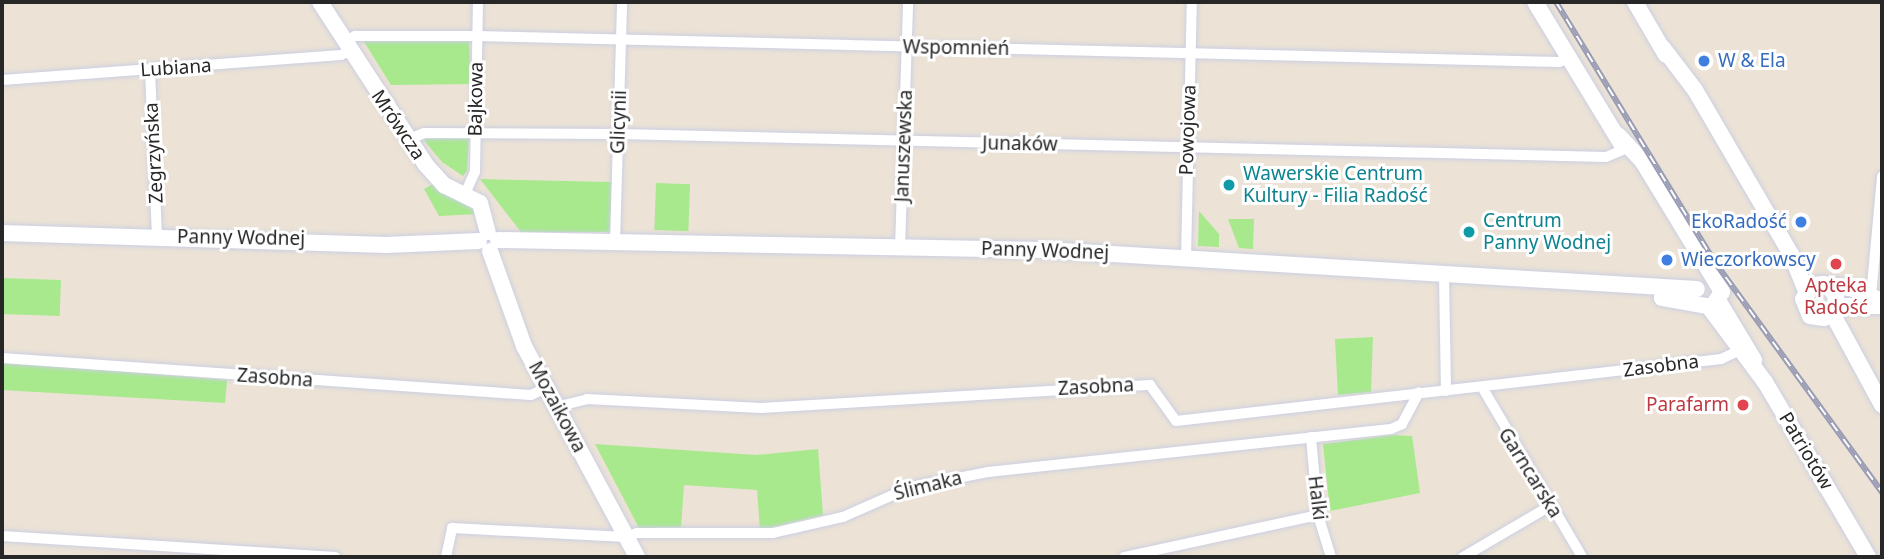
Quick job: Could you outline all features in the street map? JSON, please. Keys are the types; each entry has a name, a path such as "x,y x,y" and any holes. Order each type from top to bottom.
{"street":[{"name":"Mrówcza","path":"320,2 407,139 435,176 484,209 489,241"},
{"name":"Bajkowa","path":"465,194 475,172 478,2"},
{"name":"Glicynii","path":"615,242 622,2"},
{"name":"Januszewska","path":"900,247 908,2"},
{"name":"Powojowa","path":"1186,258 1192,2"},
{"name":"Patriotów","path":"1535,2 1628,149 1738,351 1758,372"},
{"path":"1635,2 1662,48 1680,66 1713,127 1791,254 1817,287 1835,293 1830,312 1882,405"},
{"name":"Wspomnień","path":"347,46 355,36 477,36 1559,62 1569,58"},
{"name":"Lubiana","path":"2,79 341,55 347,46"},
{"name":"Zegrzyńska","path":"150,70 157,236"},
{"name":"Junaków","path":"407,139 424,133 619,134 1606,157 1628,149"},
{"path":"1879,301 1882,177"},
{"name":"Panny Wodnej","path":"2,233 386,245 489,241 900,247 1186,258 1706,294"},
{"name":"Mozaikowa","path":"489,241 506,304 546,388 637,557"},
{"path":"1444,276 1446,391"},
{"path":"1817,287 1879,301"},
{"path":"1817,287 1805,310 1830,312 1879,301"},
{"name":"Patriotów","path":"1706,294 1736,324 1758,372 1868,557"},
{"name":"Zasobna","path":"556,407 587,398 761,408 1150,385 1176,421 1721,359 1738,351"},
{"name":"Zasobna","path":"2,358 531,395 546,388"},
{"name":"Garncarska","path":"1482,387 1582,557"},
{"name":"Ślimaka","path":"446,557 452,528 626,537 637,533 772,534 843,517 911,487 988,472 1398,427 1419,392"},
{"name":"Halki","path":"1311,437 1318,515 1331,557"},
{"path":"1463,557 1550,506"},
{"path":"1124,557 1318,515"},
{"name":"Patriotów","path":"1853,530 1876,557"},
{"path":"2,536 335,557"}],"green space":[{"path":"363,40 469,41 471,84 391,85"},
{"path":"469,137 467,171 463,176 442,162 423,139"},
{"path":"480,179 612,182 611,232 521,232"},
{"path":"656,183 690,184 688,231 654,230"},
{"path":"433,184 470,202 478,214 439,216 424,189"},
{"path":"1199,211 1219,234 1219,247 1198,246"},
{"path":"1228,219 1254,219 1253,249 1239,248"},
{"path":"2,278 61,280 60,316 2,314"},
{"path":"1373,337 1371,392 1338,395 1335,339"},
{"path":"2,362 227,380 225,403 2,390"},
{"path":"1393,435 1412,436 1420,493 1330,511 1323,444"},
{"path":"595,444 756,455 818,449 823,515 760,530 757,490 684,485 681,527 639,528"}],"railway":[{"path":"1556,2 1714,261 1882,492"}],"place":[{"name":"W & Ela","path":"1704,61"},
{"name":"Wawerskie Centrum Kultury - Filia Radość","path":"1229,185"},
{"name":"EkoRadość","path":"1801,222"},
{"name":"Centrum Panny Wodnej","path":"1469,232"},
{"name":"Wieczorkowscy","path":"1667,260"},
{"name":"Apteka Radość","path":"1836,264"},
{"name":"Parafarm","path":"1743,405"}]}
